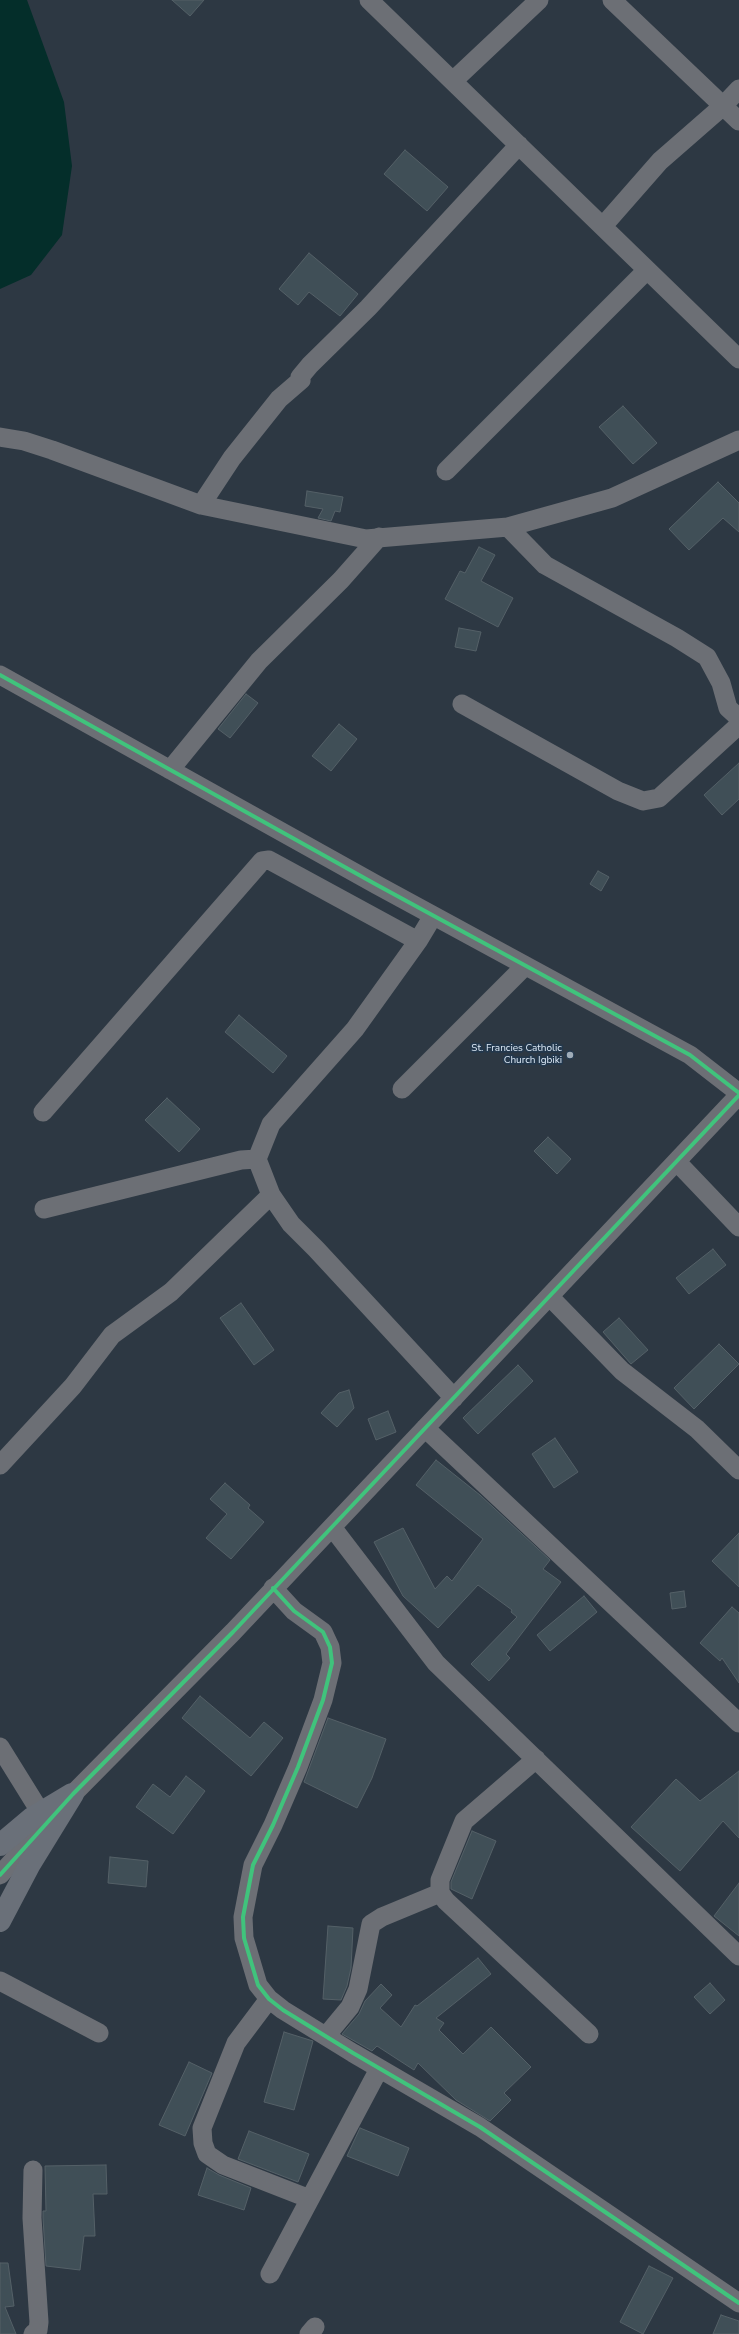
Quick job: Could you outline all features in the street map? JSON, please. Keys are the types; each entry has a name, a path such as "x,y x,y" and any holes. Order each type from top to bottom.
{"main road":[{"path":"0,1845 41,1813 73,1794"},
{"path":"0,1921 30,1864 73,1794"}],"street":[{"path":"369,0 739,359"},
{"path":"453,81 539,0"},
{"path":"612,0 739,121"},
{"path":"603,226 660,161 723,106 739,89"},
{"path":"201,505 232,458 278,399 301,380 300,377 310,365 368,308 519,145"},
{"path":"446,471 647,270"},
{"path":"0,437 24,441 52,450 201,505 366,539 508,527 612,498 739,440"},
{"path":"508,527 545,565 677,638 707,657 721,683 728,708 739,718"},
{"path":"170,770 259,661 341,580 379,537"},
{"path":"0,675 433,916 690,1055 739,1094 678,1162 454,1398 273,1588 73,1794 0,1875"},
{"path":"462,704 618,791 643,801 659,798 739,725"},
{"path":"43,1112 262,861 269,860 418,942"},
{"path":"433,916 418,942 355,1029 271,1124 257,1159 271,1195 291,1224 316,1248 454,1398"},
{"path":"402,1089 525,966"},
{"path":"44,1209 240,1160 257,1159"},
{"path":"678,1162 739,1227"},
{"path":"0,1465 73,1386 112,1335 171,1292 271,1195"},
{"path":"550,1297 622,1371 697,1429 739,1470"},
{"path":"425,1428 739,1723"},
{"path":"332,1526 436,1663 739,1956"},
{"path":"273,1588 294,1611 323,1632 330,1647 332,1663 323,1700 277,1818 253,1865 243,1917 244,1938 258,1985 269,1999 379,2069 480,2127 739,2303"},
{"path":"0,1747 41,1813"},
{"path":"536,1760 464,1821 440,1880 440,1893 446,1901 588,2034"},
{"path":"326,2036 350,2006 358,1989 371,1924 382,1917 440,1893"},
{"path":"0,1981 99,2032"},
{"path":"269,1999 236,2042 202,2128 203,2143 207,2154 223,2165 310,2199"},
{"path":"270,2274 379,2069"},
{"path":"33,2170 32,2218 39,2322 38,2330 33,2334"}],"shaded area":[{"path":"0,0 27,0 64,102 72,166 62,235 31,275 0,289"}],"building":[{"path":"172,0 204,0 190,16"},
{"path":"405,150 448,187 427,211 384,174"},
{"path":"309,253 358,294 340,316 309,292 298,305 279,289"},
{"path":"623,406 657,443 633,464 599,427"},
{"path":"718,482 739,503 739,532 723,518 689,550 669,529"},
{"path":"307,491 343,497 340,512 335,511 331,521 318,518 323,509 305,506"},
{"path":"479,547 495,555 481,581 513,598 498,627 445,599 460,571 465,573"},
{"path":"459,628 481,632 476,651 455,647"},
{"path":"246,694 258,703 230,738 218,729"},
{"path":"339,724 357,739 331,771 312,756"},
{"path":"739,763 739,799 722,815 704,795"},
{"path":"598,871 609,877 601,891 590,884"},
{"path":"239,1015 287,1056 273,1073 225,1032"},
{"path":"167,1098 200,1129 179,1152 145,1120"},
{"path":"548,1137 571,1159 557,1174 534,1151"},
{"path":"713,1249 726,1265 689,1294 676,1278"},
{"path":"241,1303 274,1350 254,1365 220,1318"},
{"path":"619,1318 648,1350 631,1364 603,1332"},
{"path":"719,1344 739,1364 694,1409 674,1388"},
{"path":"518,1365 533,1381 478,1434 463,1418"},
{"path":"349,1390 354,1408 337,1427 321,1413 339,1393"},
{"path":"388,1411 396,1432 376,1440 368,1419"},
{"path":"555,1438 578,1472 554,1488 532,1454"},
{"path":"436,1460 480,1495 550,1560 543,1569 561,1582 506,1654 510,1658 489,1681 471,1664 517,1617 511,1612 512,1610 478,1585 438,1628 403,1596 374,1542 403,1528 435,1589 447,1576 452,1581 483,1539 416,1485"},
{"path":"225,1483 250,1505 248,1508 264,1522 231,1559 206,1538 227,1514 210,1499"},
{"path":"739,1533 739,1587 712,1561"},
{"path":"684,1591 686,1607 672,1609 670,1593"},
{"path":"584,1596 597,1612 550,1651 537,1635"},
{"path":"732,1607 739,1613 739,1683 722,1658 720,1661 700,1643"},
{"path":"200,1696 250,1738 264,1722 283,1738 251,1776 182,1718"},
{"path":"328,1718 386,1739 372,1778 357,1808 304,1782"},
{"path":"739,1771 739,1838 723,1821 680,1871 631,1827 676,1779 700,1801"},
{"path":"186,1776 205,1791 173,1834 136,1807 153,1784 170,1797"},
{"path":"472,1831 496,1841 472,1899 451,1889 451,1882"},
{"path":"110,1857 148,1861 146,1887 108,1883"},
{"path":"739,1883 739,1936 714,1916"},
{"path":"328,1926 353,1928 351,1968 347,1986 341,2000 323,1999"},
{"path":"478,1958 491,1974 436,2018 444,2023 439,2030 463,2054 491,2027 531,2067 504,2093 511,2100 490,2121 456,2100 418,2063 414,2070 377,2046 372,2051 342,2034 359,2014 365,2001 381,1984 392,1995 380,2008 401,2027 415,2005 417,2006"},
{"path":"710,1983 725,2000 710,2014 694,1997"},
{"path":"284,2032 313,2041 294,2110 264,2102"},
{"path":"189,2062 212,2073 185,2136 159,2125"},
{"path":"360,2128 409,2148 398,2176 347,2156"},
{"path":"249,2131 309,2154 298,2182 238,2159"},
{"path":"106,2165 107,2194 93,2194 95,2236 84,2236 80,2270 46,2266 43,2218 43,2211 46,2211 45,2166"},
{"path":"207,2168 219,2175 251,2188 244,2210 198,2195"},
{"path":"0,2263 8,2263 14,2306 5,2307 16,2334 0,2334"},
{"path":"649,2266 673,2278 643,2334 620,2322"},
{"path":"721,2315 739,2321 739,2334 713,2334"}],"cycle path":[{"path":"0,675 377,885 690,1055 739,1093"},
{"path":"0,1875 73,1794 233,1632 739,1095"},
{"path":"273,1588 294,1611 323,1632 330,1647 332,1663 323,1700 298,1767 273,1825 253,1865 243,1917 244,1938 258,1985 269,1999 283,2010 353,2053 480,2127 739,2303"}],"place":[{"name":"St. Francies Catholic Church Igbiki","path":"570,1055"}]}
